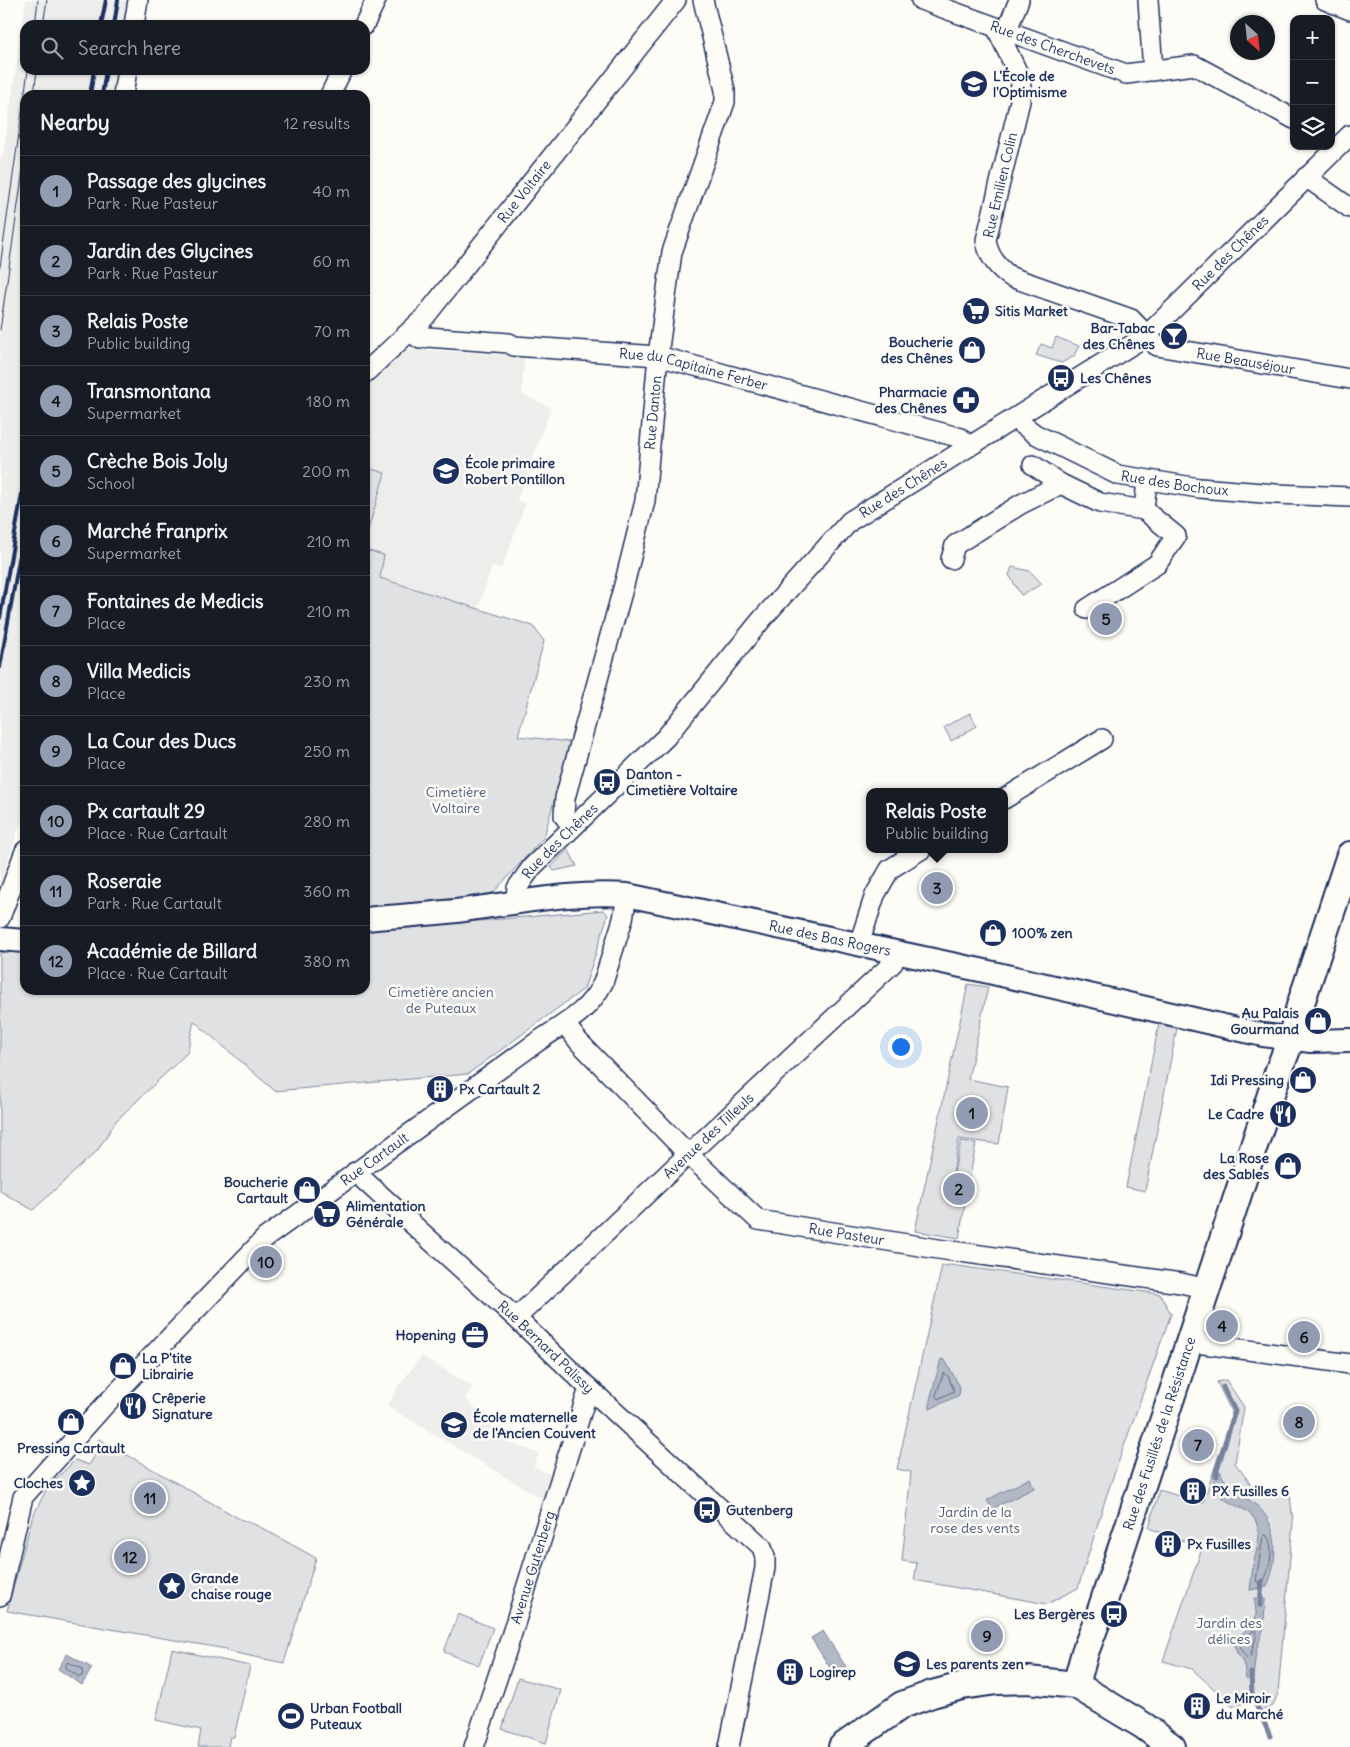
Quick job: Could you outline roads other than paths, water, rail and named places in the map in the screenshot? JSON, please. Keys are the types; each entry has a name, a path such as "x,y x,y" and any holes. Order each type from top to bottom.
{"main road":[{"name":"Rue des Fusillés de la Résistance","path":"1076,1685 1085,1652 1100,1613 1350,856"},
{"path":"842,1747 902,1705 932,1694 962,1686 997,1681 1028,1680 1076,1685 1135,1720 1172,1747"}],"street":[{"path":"135,20 138,0"},
{"path":"366,20 376,0"},
{"name":"Rue Voltaire","path":"370,368 410,332 441,297 676,0"},
{"name":"Rue Danton","path":"572,827 564,816 565,798 645,501 658,356 672,252 725,102 725,90 703,0"},
{"name":"Rue des Cherchevets","path":"921,0 1126,74 1194,65 1290,117"},
{"path":"1002,30 1019,0"},
{"path":"1148,0 1153,71"},
{"path":"1325,0 1350,10"},
{"name":"Rue Emilien Colin","path":"1002,30 1021,80 1020,102 986,240 993,260 1002,271 1011,277 1131,319 1146,336"},
{"path":"124,90 126,75"},
{"path":"332,90 340,75"},
{"name":"Rue des Chênes","path":"515,903 517,888 524,876 666,737 762,619 850,521 1146,336 1306,178 1340,140"},
{"path":"1306,178 1350,208"},
{"name":"Rue du Capitaine Ferber","path":"410,332 420,339 427,337 509,343 514,346 658,356 961,438 968,447"},
{"name":"Rue Beauséjour","path":"1146,336 1157,346 1350,379"},
{"name":"Rue des Bochoux","path":"1015,419 1035,434 1118,475 1199,488 1350,497"},
{"path":"1033,465 1061,484 1100,502 1144,510 1176,536 1157,564 1087,609"},
{"path":"1144,510 1147,480"},
{"path":"951,559 955,545 1022,504 1061,484"},
{"path":"1008,797 1102,739"},
{"path":"859,944 875,895 890,869 916,853"},
{"path":"0,918 20,864"},
{"name":"Rue des Bas Rogers","path":"370,919 465,910 594,894 627,895 897,952 1263,1035 1311,1041 1350,1040"},
{"name":"Rue Cartault","path":"0,1596 23,1496 104,1407 265,1238 352,1174 587,1008 603,983 623,919 627,895"},
{"path":"0,940 20,941"},
{"name":"Avenue des Tilleuls","path":"516,1318 893,964 897,952"},
{"name":"Rue Pasteur","path":"565,1024 579,1042 689,1155 758,1220 938,1249 1181,1283 1207,1289"},
{"name":"Rue Bernard Palissy","path":"352,1174 516,1318 762,1547 765,1557 765,1568 729,1747"},
{"path":"1189,1342 1350,1364"},
{"name":"Avenue Gutenberg","path":"474,1747 507,1649 589,1388"}],"water":[{"path":"941,1359 945,1360 960,1387 959,1395 930,1409 930,1400"},
{"path":"1214,1471 1220,1471 1227,1483 1235,1491 1256,1505 1269,1522 1275,1543 1275,1554 1271,1577 1267,1587 1250,1590 1259,1537 1258,1528 1248,1512 1224,1499 1218,1493 1214,1484"},
{"path":"1030,1478 1034,1488 992,1509 987,1500"},
{"path":"1254,1598 1265,1599 1264,1627 1256,1651 1253,1678 1246,1679 1244,1665 1235,1645 1239,1637 1250,1627 1255,1619"},
{"path":"823,1631 846,1667 834,1674 811,1638"},
{"path":"67,1654 92,1668 82,1685 58,1669"}],"waterway":[{"path":"1217,1476 1217,1469 1235,1411 1223,1387"},
{"path":"1260,1605 1262,1581"},
{"path":"1251,1673 1252,1695 1270,1736"}],"tram line":[{"path":"36,20 38,0"},
{"path":"44,20 47,0"},
{"path":"25,90 27,75"},
{"path":"35,90 36,75"},
{"path":"0,267 20,126"},
{"path":"0,330 20,191"}],"railway":[{"path":"102,20 106,0"},
{"path":"115,20 118,0"},
{"path":"91,90 93,75"},
{"path":"103,90 105,75"},
{"path":"0,618 20,505"},
{"path":"0,667 20,554"}],"place":[{"name":"L'École de l'Optimisme","path":"974,84"},
{"name":"Sitis Market","path":"976,311"},
{"name":"Bar-Tabac des Chênes","path":"1174,336"},
{"name":"Boucherie des Chênes","path":"972,350"},
{"name":"Les Chênes","path":"1061,378"},
{"name":"Pharmacie des Chênes","path":"966,400"},
{"name":"École primaire Robert Pontillon","path":"446,471"},
{"name":"Crèche Bois Joly","path":"1106,619"},
{"name":"Danton - Cimetière Voltaire","path":"607,782"},
{"name":"Relais Poste","path":"937,888"},
{"name":"100% zen","path":"993,933"},
{"name":"Au Palais Gourmand","path":"1318,1021"},
{"name":"Idi Pressing","path":"1303,1080"},
{"name":"Px Cartault 2","path":"440,1089"},
{"name":"Passage des glycines","path":"972,1113"},
{"name":"Le Cadre","path":"1283,1114"},
{"name":"La Rose des Sables","path":"1288,1166"},
{"name":"Jardin des Glycines","path":"959,1189"},
{"name":"Boucherie Cartault","path":"307,1190"},
{"name":"Alimentation Générale","path":"327,1214"},
{"name":"Px cartault 29","path":"266,1262"},
{"name":"Transmontana","path":"1222,1326"},
{"name":"Hopening","path":"475,1335"},
{"name":"Marché Franprix","path":"1304,1337"},
{"name":"La P'tite Librairie","path":"123,1366"},
{"name":"Crêperie Signature","path":"133,1406"},
{"name":"Pressing Cartault","path":"71,1422"},
{"name":"Villa Medicis","path":"1299,1422"},
{"name":"École maternelle de l'Ancien Couvent","path":"454,1425"},
{"name":"Fontaines de Medicis","path":"1198,1445"},
{"name":"Cloches","path":"82,1483"},
{"name":"PX Fusilles 6","path":"1193,1491"},
{"name":"Roseraie","path":"150,1498"},
{"name":"Gutenberg","path":"707,1510"},
{"name":"Px Fusilles","path":"1168,1544"},
{"name":"Académie de Billard","path":"130,1557"},
{"name":"Grande chaise rouge","path":"172,1586"},
{"name":"Les Bergères","path":"1114,1614"},
{"name":"La Cour des Ducs","path":"987,1636"},
{"name":"Les parents zen","path":"907,1664"},
{"name":"Logirep","path":"790,1672"},
{"name":"Le Miroir du Marché","path":"1197,1706"},
{"name":"Urban Football Puteaux","path":"291,1716"}],"park label":[{"name":"Cimetière Voltaire","path":"456,800"},
{"name":"Cimetière ancien de Puteaux","path":"441,1000"},
{"name":"Jardin de la rose des vents","path":"975,1520"},
{"name":"Jardin des délices","path":"1229,1632"}]}
